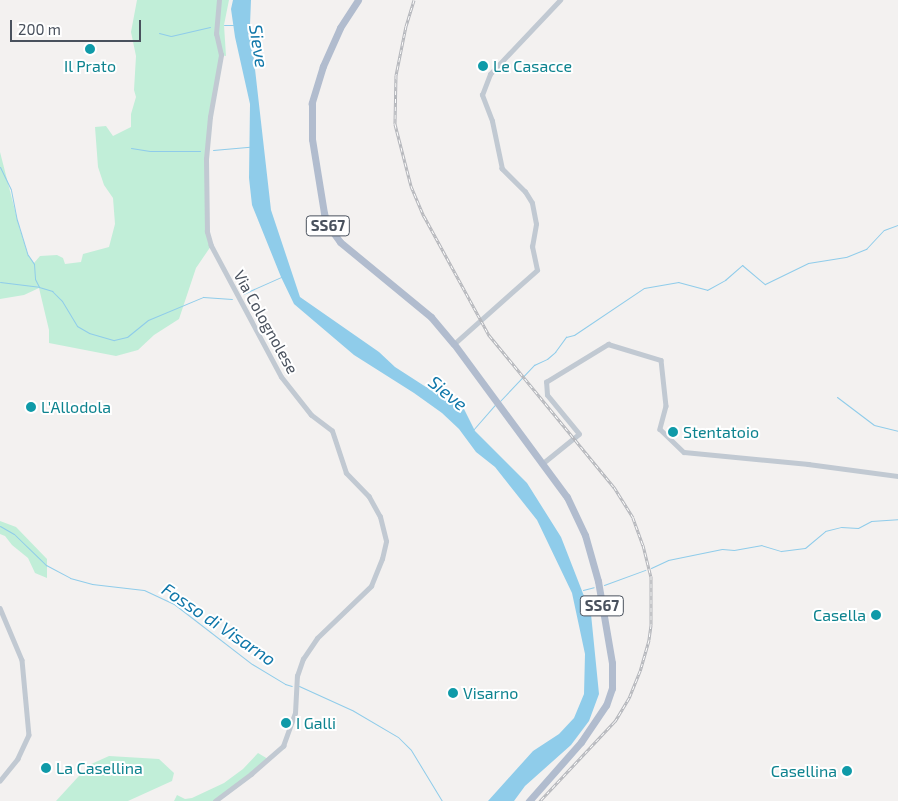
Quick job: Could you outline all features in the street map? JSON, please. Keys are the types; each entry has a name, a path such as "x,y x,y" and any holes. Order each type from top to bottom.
{"main road":[{"name":"SS67","path":"358,0 340,28 323,66 312,103 312,139 324,213 332,234 431,317 454,344 567,497 585,535 598,581 613,676 606,705 581,742 529,801"}],"street":[{"name":"Via Colognolese","path":"215,801 251,774 283,746 295,713 297,676 303,659 317,638 371,586 382,559 386,541 380,517 368,497 346,473 342,465 332,432 311,415 286,385 254,324 240,303 211,246 207,232 206,159 210,117 221,56 216,34 218,0"},
{"path":"454,344 537,270 532,247 536,224 532,203 525,192 502,169 492,122 482,96 490,74 560,0"},
{"path":"543,463 579,434 547,395 546,382 608,344 661,360 666,406 660,429 684,452 808,464 898,476"},
{"path":"0,608 22,660 28,735 18,759 0,781"}],"green space":[{"path":"137,0 229,0 224,25 226,56 221,55 206,159 207,232 211,246 196,268 179,319 154,335 138,350 116,356 49,343 49,330 39,288 24,295 0,299 0,152 20,230 28,255 34,263 40,256 57,255 63,258 65,264 81,262 83,254 109,247 115,224 113,198 104,185 98,167 95,127 106,126 113,136 131,127 131,114 136,97 134,90 136,56 131,32"},
{"path":"0,521 16,527 47,559 47,578 35,573 28,558 12,545 5,536 0,534"},
{"path":"258,753 268,759 215,801 174,801 177,795 185,799 192,798 224,783 243,769"},
{"path":"109,756 159,759 174,773 172,781 128,801 56,801 89,765"}],"water":[{"name":"Sieve","path":"233,0 251,0 250,25 271,210 300,297 379,352 395,367 426,387 447,393 464,409 475,431 527,483 561,537 591,614 599,694 589,721 571,745 525,786 514,801 488,801 533,751 559,734 574,718 584,694 585,654 572,593 537,520 495,467 476,452 459,429 442,413 414,393 354,355 294,304 252,205 249,178 250,104 235,37 231,9"}],"waterway":[{"path":"224,25 233,25"},
{"path":"159,33 171,36 210,27"},
{"path":"213,150 250,147"},
{"path":"131,148 150,151 200,151"},
{"path":"0,167 11,190 17,220 28,255 34,264 35,279 39,287 52,291 62,301 77,326 89,333 114,340 127,337 148,320 203,297 232,299"},
{"path":"500,401 534,365 547,359 555,352 566,337 574,335 644,288 678,282 707,290 725,280 742,265 765,284 808,263 846,257 866,249 884,230 898,225"},
{"path":"243,294 281,277"},
{"path":"0,282 39,287"},
{"path":"837,397 874,425 898,431"},
{"path":"473,430 495,405"},
{"path":"651,568 668,560 722,549 734,550 761,545 781,551 805,548 825,531 841,527 858,528 871,521 898,519"},
{"name":"Fosso di Visarno","path":"0,526 14,534 46,565 70,578 92,584 144,590 174,604 252,664 285,684 292,686"},
{"path":"604,585 645,570"},
{"path":"583,590 594,587"},
{"name":"Fosso di Visarno","path":"299,686 352,710 398,737 411,750 442,801"}],"railway":[{"path":"414,0 406,26 396,75 395,124 411,186 424,216 489,335 614,487 633,518 643,545 651,576 651,625 649,640 640,671 629,698 615,721 540,801"}],"place":[{"name":"Il Prato","path":"90,49"},
{"name":"Le Casacce","path":"483,66"},
{"name":"L'Allodola","path":"31,407"},
{"name":"Stentatoio","path":"673,432"},
{"name":"Casella","path":"876,615"},
{"name":"Visarno","path":"453,693"},
{"name":"I Galli","path":"286,723"},
{"name":"La Casellina","path":"46,768"},
{"name":"Casellina","path":"847,771"}]}
